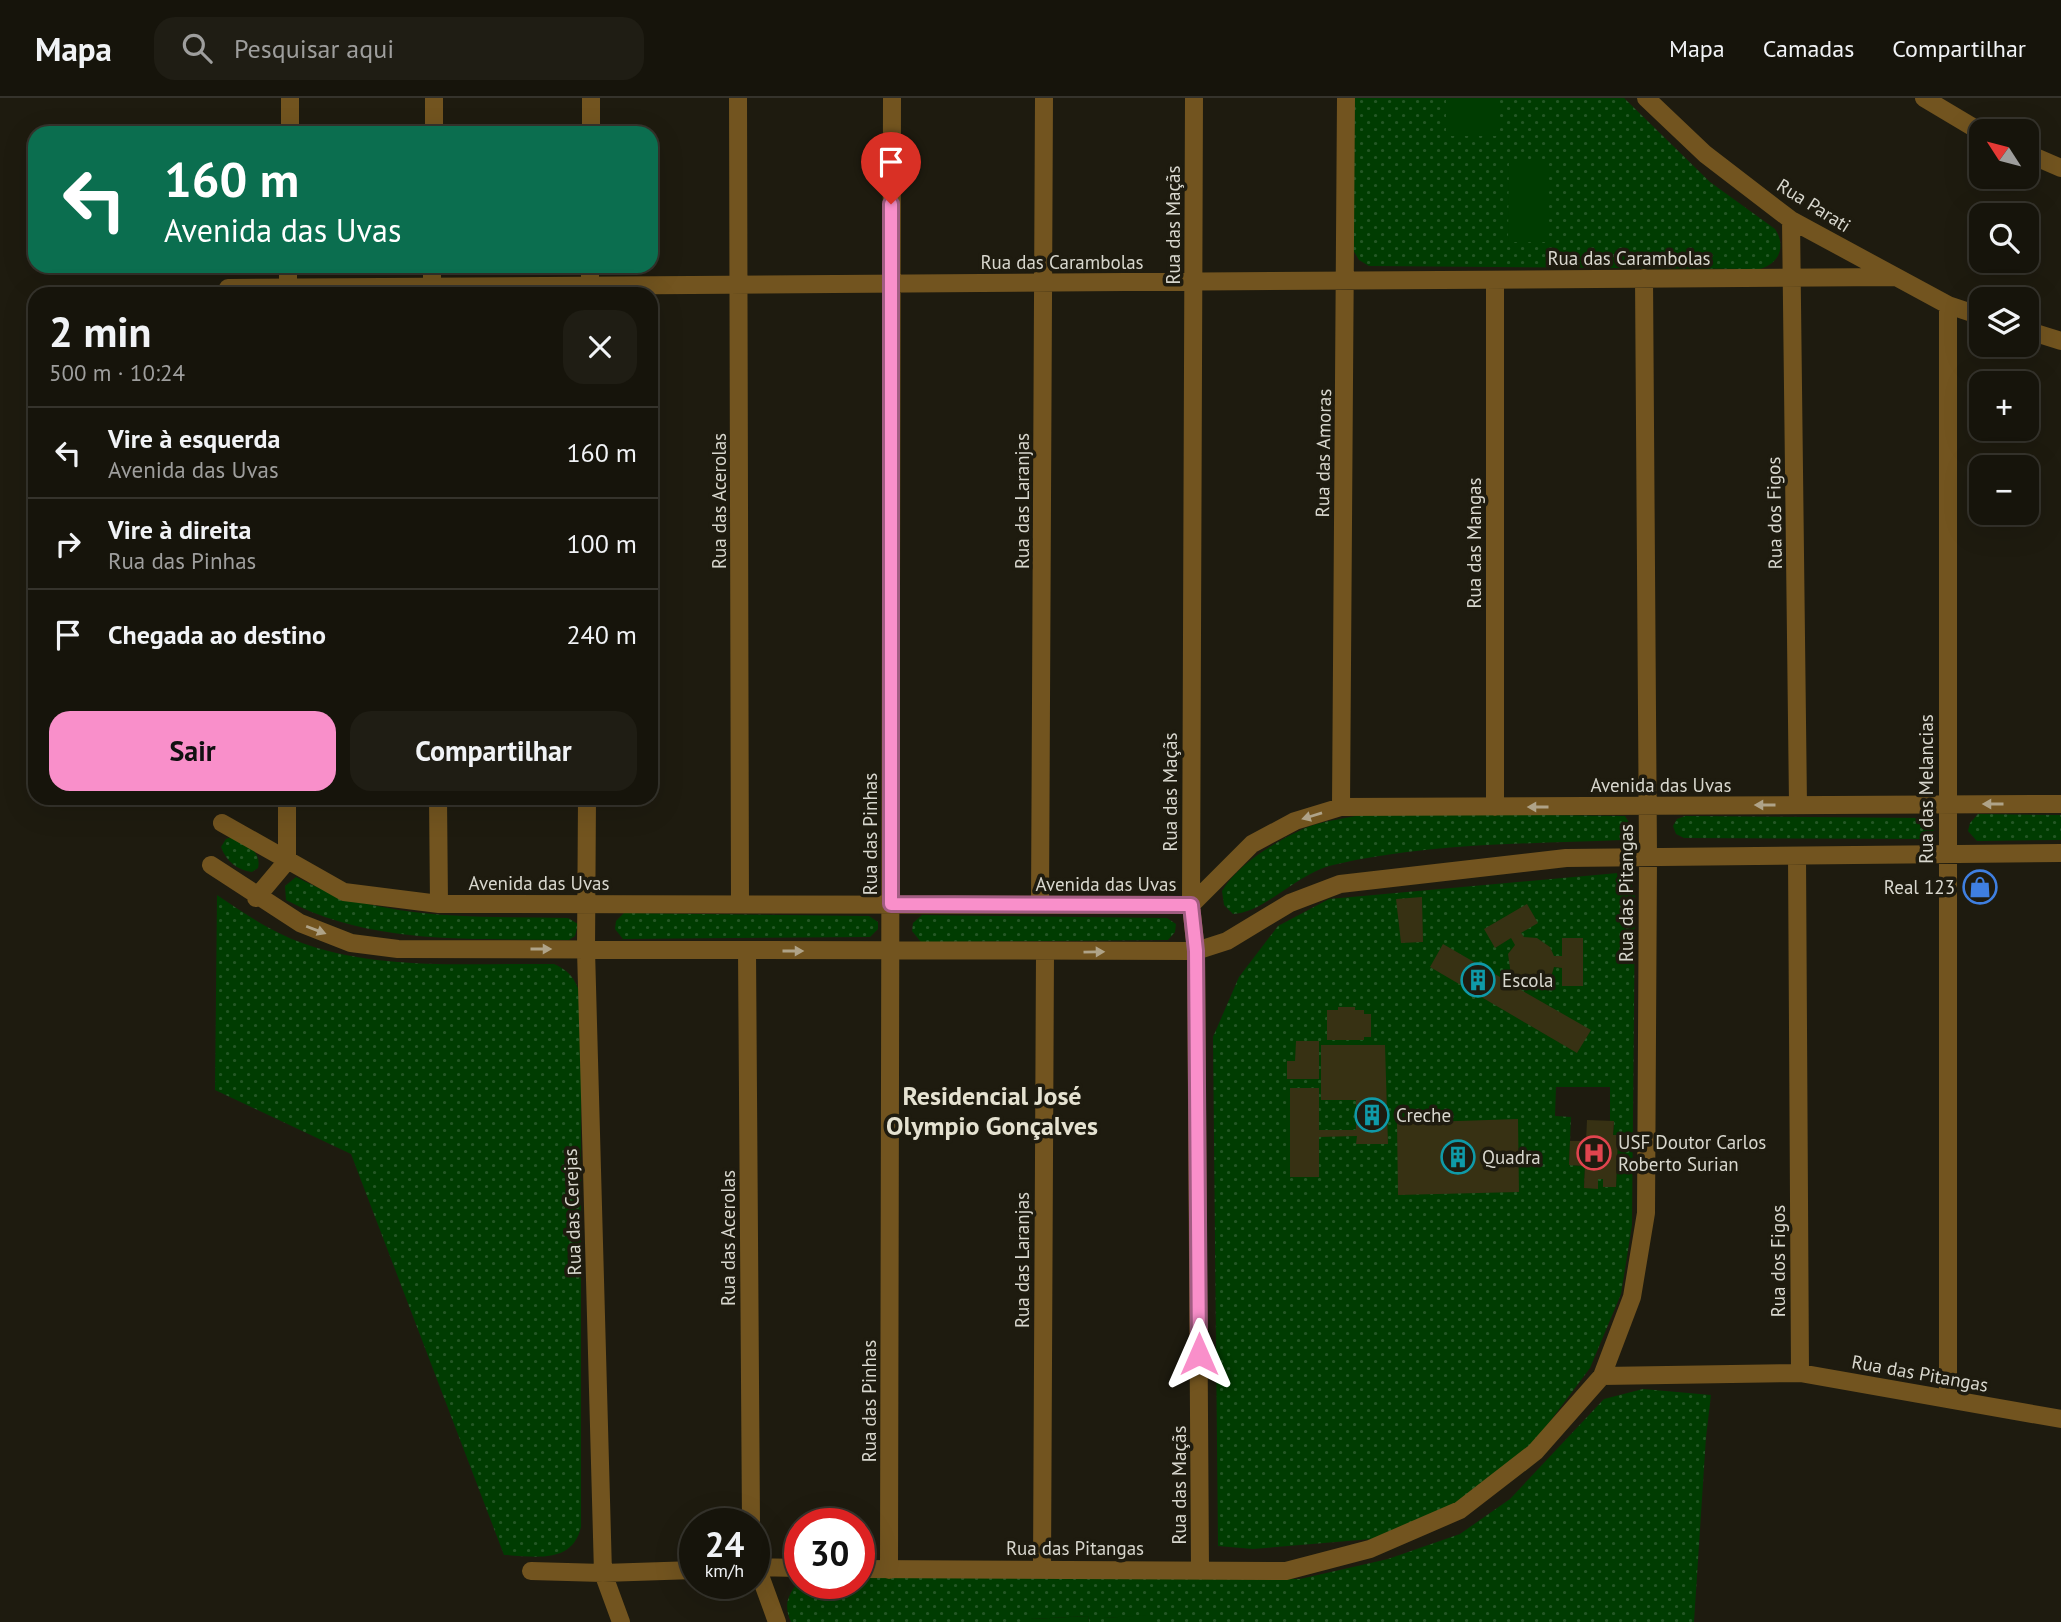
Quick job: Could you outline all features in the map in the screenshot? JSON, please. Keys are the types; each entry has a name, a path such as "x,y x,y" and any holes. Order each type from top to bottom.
{"street":[{"path":"290,98 290,126"},
{"path":"434,98 434,126"},
{"path":"591,98 591,126"},
{"name":"Rua das Acerolas","path":"738,98 740,904"},
{"name":"Rua das Pinhas","path":"889,1570 892,98"},
{"name":"Rua das Laranjas","path":"1040,905 1044,98"},
{"name":"Rua das Maçãs","path":"1194,98 1191,905 1196,951 1200,1569"},
{"name":"Rua das Amoras","path":"1341,807 1346,98"},
{"path":"1924,98 1969,125"},
{"name":"Rua Parati","path":"1659,102 1705,155 1791,220 1948,305 1969,312"},
{"path":"2039,159 2061,168"},
{"name":"Rua dos Figos","path":"1791,220 1798,805"},
{"name":"Rua das Carambolas","path":"658,288 1895,277"},
{"name":"Rua das Pitangas","path":"875,1570 1041,1568 1286,1571 1370,1549 1460,1510 1535,1452 1602,1376 1632,1297 1646,1213 1648,858 1644,278"},
{"name":"Rua das Mangas","path":"1495,279 1495,807"},
{"name":"Rua das Melancias","path":"1948,305 1948,1399"},
{"path":"2039,334 2061,341"},
{"name":"Avenida das Uvas","path":"222,823 344,892 439,904 1191,905 1252,844 1295,821 1341,807 2061,804"},
{"path":"256,898 287,861 287,805"},
{"path":"438,805 439,904"},
{"name":"Rua das Cerejas","path":"587,805 586,950 603,1573 621,1622"},
{"path":"211,866 256,898 300,923 351,943 398,948 1045,953 1196,951 1227,941 1290,903 1340,884 1566,859 2061,853"},
{"name":"Rua dos Figos","path":"1797,856 1800,1373"},
{"name":"Rua das Acerolas","path":"747,951 751,1508"},
{"name":"Rua das Laranjas","path":"1041,1568 1045,953"},
{"name":"Rua das Pitangas","path":"1602,1376 1800,1373 2061,1419"},
{"path":"531,1571 603,1573 679,1571"},
{"path":"768,1599 777,1622"}],"green space":[{"path":"1352,98 1624,98 1710,182 1775,229 1780,242 1779,253 1772,263 1760,269 1369,266 1359,260 1353,250"},
{"path":"1446,98 1500,98 1500,136 1446,136"},
{"path":"1509,160 1547,160 1547,242 1508,242"},
{"path":"1371,813 1625,816 1630,824 1622,840 1441,848 1333,865 1307,875 1245,912 1233,914 1224,905 1222,891 1229,881 1248,862 1270,847 1313,825"},
{"path":"1978,814 2061,815 2061,840 1977,841 1968,831 1970,823"},
{"path":"1685,816 1926,818 1934,827 1933,835 1927,839 1684,838 1676,834 1673,826 1677,819"},
{"path":"232,837 255,852 258,868 252,872 247,871 229,861 221,847 226,839"},
{"path":"1618,873 1630,880 1635,896 1632,1225 1621,1294 1590,1368 1536,1440 1459,1503 1372,1539 1253,1549 1218,1546 1213,1037 1239,977 1278,926 1329,899","holes":["1556,1087 1610,1087 1610,1121 1614,1122 1613,1135 1618,1136 1616,1187 1603,1187 1603,1179 1598,1179 1598,1188 1584,1188 1585,1166 1569,1165 1571,1117 1555,1116"]},
{"path":"296,877 328,892 394,909 463,916 568,918 578,924 575,936 569,940 461,939 389,932 319,915 286,900 285,886"},
{"path":"217,895 282,934 335,953 428,964 554,964 568,973 574,981 581,997 581,1527 576,1539 561,1553 539,1557 504,1555 351,1154 215,1090"},
{"path":"624,913 869,916 878,922 878,929 870,937 623,939 615,929 616,921"},
{"path":"922,915 1167,918 1176,924 1175,932 1168,940 921,942 912,931 913,923"},
{"path":"1643,1389 1711,1395 1694,1622 1147,1622 1147,1616 1104,1618 1104,1622 1089,1622 1088,1616 1031,1619 1031,1622 791,1622 787,1610 788,1599 875,1599 875,1575 1300,1579 1388,1559 1460,1534 1510,1499 1604,1399"},
{"path":"1147,1615 1147,1622 1104,1622 1104,1618"},
{"path":"1088,1616 1089,1622 1031,1622 1031,1619"}],"building":[{"path":"1422,897 1423,942 1401,943 1396,899"},
{"name":"Escola","path":"1527,904 1538,923 1521,933 1524,937 1537,938 1550,947 1554,956 1562,956 1562,938 1583,938 1583,986 1562,986 1562,968 1554,967 1551,977 1531,986 1525,983 1521,990 1591,1030 1577,1053 1430,967 1443,944 1512,984 1516,977 1511,975 1508,954 1515,945 1511,938 1495,948 1484,929"},
{"path":"1338,1007 1355,1007 1355,1010 1364,1010 1364,1014 1371,1014 1371,1037 1364,1037 1364,1040 1327,1040 1327,1010 1338,1010"},
{"path":"1296,1041 1319,1041 1319,1079 1287,1079 1287,1061 1295,1061"},
{"name":"Creche","path":"1321,1045 1385,1045 1388,1144 1356,1144 1357,1136 1319,1137 1319,1177 1290,1177 1290,1088 1319,1088 1319,1130 1356,1130 1356,1100 1321,1100"},
{"name":"Quadra","path":"1518,1119 1519,1192 1398,1195 1397,1123"},
{"name":"USF Doutor Carlos Roberto Surian","path":"1587,1120 1614,1121 1613,1135 1618,1135 1616,1187 1603,1187 1603,1179 1598,1179 1598,1189 1584,1188 1585,1166 1569,1165 1570,1141 1586,1141"}],"place":[{"name":"Real 123","path":"1980,887"},
{"name":"Escola","path":"1478,980"},
{"name":"Creche","path":"1372,1115"},
{"name":"USF Doutor Carlos Roberto Surian","path":"1594,1153"},
{"name":"Quadra","path":"1458,1157"}],"district":[{"name":"Residencial José Olympio Gonçalves","path":"992,1111"}],"route":[{"path":"891,204 891,904 1191,905 1196,951 1199,1354"}]}
